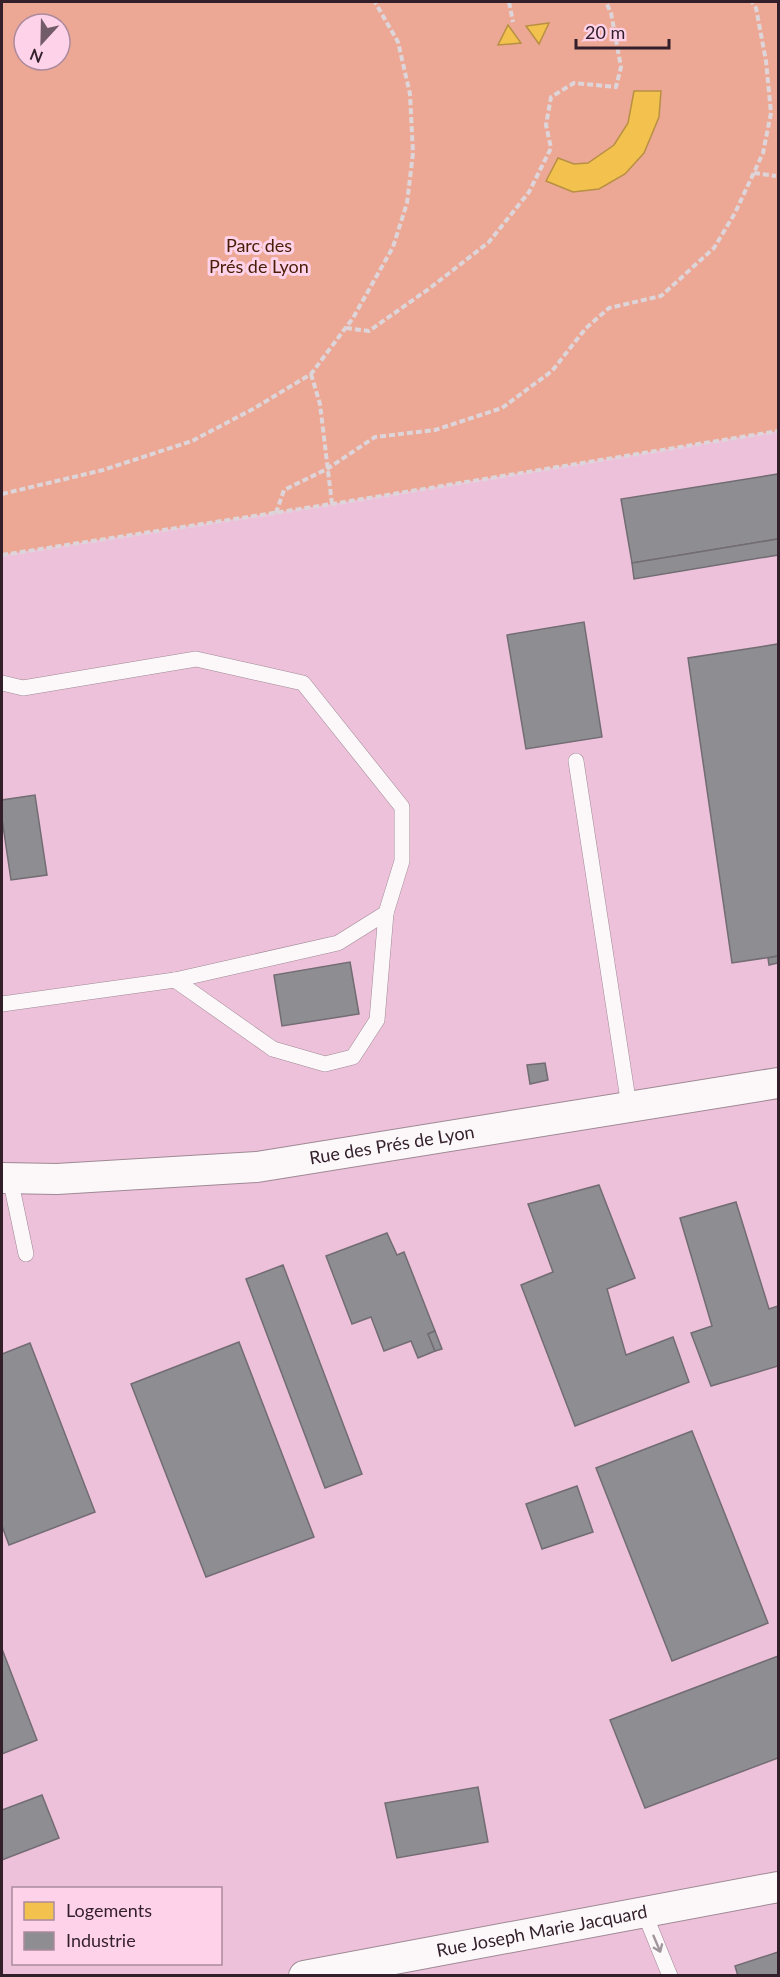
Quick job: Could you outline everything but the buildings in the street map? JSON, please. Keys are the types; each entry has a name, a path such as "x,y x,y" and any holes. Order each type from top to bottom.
{"street":[{"name":"Rue des Prés de Lyon","path":"6,1178 57,1179 257,1167 778,1083"},
{"name":"Rue Joseph Marie Jacquard","path":"304,1976 778,1887"}],"lane":[{"path":"2,683 23,688 196,659 303,683 402,807 402,861 386,913 376,1020 353,1057 325,1064 273,1048 175,980"},
{"path":"576,761 629,1106"},
{"path":"2,1000 175,980 338,943 386,913"},
{"path":"6,1178 26,1254"},
{"path":"644,1912 670,1976"}],"path":[{"path":"2,494 103,470 192,441 253,409 311,374 346,328 393,247 407,203 413,153 410,94 398,42 375,2"},
{"path":"509,2 513,22"},
{"path":"346,328 369,331 430,288 489,242 529,192 551,148 546,125 551,97 574,83 616,87 621,67 611,13 606,2"},
{"path":"276,513 284,490 327,469 375,437 435,430 502,408 552,371 586,328 609,308 661,296 714,248 735,213 763,153 771,113 766,61 756,8 752,2"},
{"path":"754,173 776,176"},
{"path":"311,374 320,404 332,504"},
{"path":"2,555 778,431"}],"shaded area":[{"path":"778,428 778,1975 2,1976 2,546"}],"green space":[{"name":"Parc des Prés de Lyon","path":"2,2 778,2 778,431 2,555"}]}
